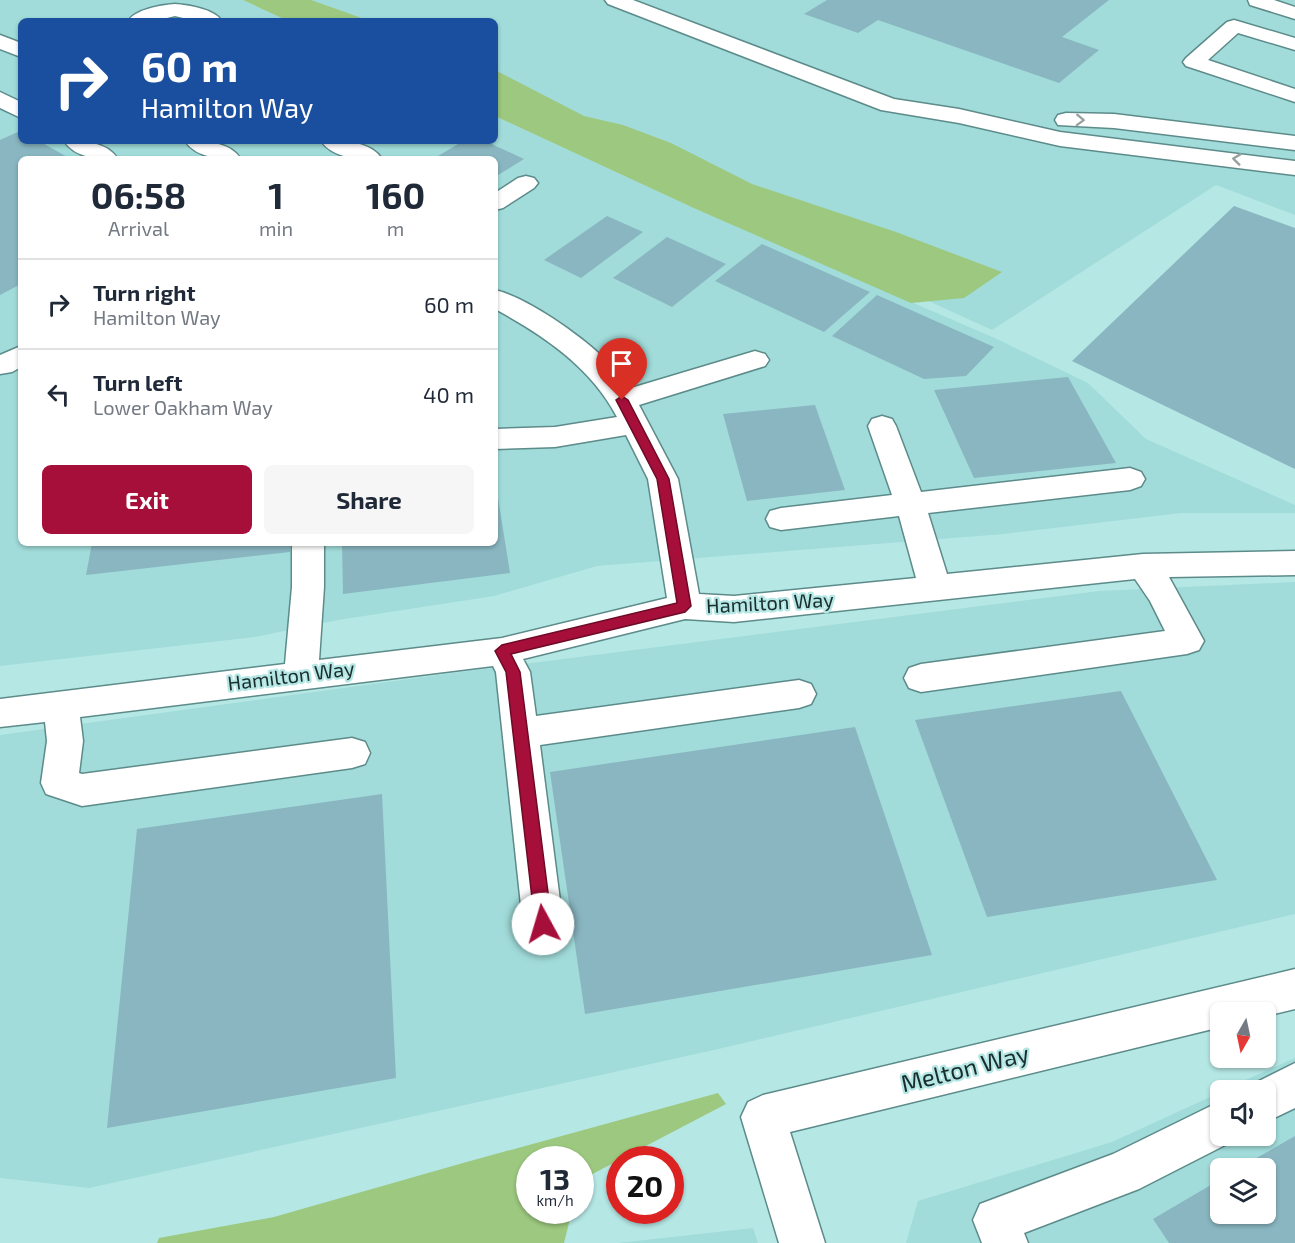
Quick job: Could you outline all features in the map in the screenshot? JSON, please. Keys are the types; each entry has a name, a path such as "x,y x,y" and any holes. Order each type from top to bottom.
{"street":[{"path":"615,0 889,105 959,116 1060,139 1191,153 1295,168"},
{"path":"1258,0 1295,13"},
{"path":"145,18 167,9 180,9 204,18"},
{"path":"1295,44 1234,26 1193,62 1295,96"},
{"path":"0,41 18,50"},
{"path":"0,99 18,109"},
{"path":"959,116 1114,121 1295,142"},
{"path":"80,144 102,156"},
{"path":"202,144 224,156 238,144"},
{"path":"338,144 364,156"},
{"path":"498,201 526,183"},
{"path":"498,300 538,321 596,366 629,412 663,479 685,606"},
{"path":"498,439 555,437 629,412 755,360"},
{"path":"882,426 910,503 935,589"},
{"path":"781,519 1130,479"},
{"path":"301,675 308,587 308,546"},
{"name":"Hamilton Way","path":"0,713 502,651 685,606 734,609 1143,566 1295,563"},
{"path":"921,678 1187,641 1163,594 1143,566"},
{"path":"502,651 513,672 543,924"},
{"path":"522,733 799,694"},
{"path":"61,705 65,741 59,783 82,790 352,753"},
{"name":"Melton Way","path":"802,1243 763,1117 1295,989"},
{"path":"1276,1095 1295,1085"},
{"path":"1005,1243 996,1220 1123,1173 1210,1129"}],"shaded area":[{"path":"0,0 243,0 282,18 18,18 18,144 498,144 498,117 698,210 997,339 1088,383 1146,439 1295,505 1295,513 1181,513 1004,534 597,566 494,596 338,620 255,637 0,666"},
{"path":"266,0 1295,0 1295,215 1216,185 992,330 498,104 498,18 306,18"},
{"path":"1295,582 1295,914 714,1050 89,1188 0,1178 0,735 460,672 1099,591"},
{"path":"1295,1058 1295,1243 906,1243 918,1201 1112,1142 1210,1097 1210,1146 1276,1146 1276,1080 1246,1080"},
{"path":"753,1228 758,1243 618,1243"}],"green space":[{"path":"243,0 311,0 362,18 282,18"},
{"path":"498,72 584,116 623,125 671,143 752,184 896,232 1002,272 964,298 911,303 698,210 498,117"},
{"path":"718,1093 726,1104 646,1146 606,1146 606,1167 594,1173 594,1146 525,1146"},
{"path":"516,1148 516,1224 569,1224 564,1243 157,1243 159,1238 274,1217"}],"building":[{"path":"827,0 1109,0 1062,37 1099,50 1059,83 878,20 858,33 804,14"},
{"path":"18,132 18,144 44,144 66,156 18,156 18,286 0,295 0,140"},
{"path":"458,144 492,144 524,159 498,175 498,156 438,156"},
{"path":"1234,206 1295,228 1295,469 1072,361"},
{"path":"607,216 643,232 581,278 544,260"},
{"path":"667,237 726,264 672,307 613,278"},
{"path":"762,244 870,292 824,332 715,281"},
{"path":"877,295 994,347 966,376 924,379 832,336"},
{"path":"1068,377 1116,463 974,478 934,390"},
{"path":"815,405 845,490 747,501 723,414"},
{"path":"498,498 510,573 343,594 342,546 498,546"},
{"path":"91,546 290,546 290,552 86,575"},
{"path":"1121,691 1217,880 987,917 915,720"},
{"path":"855,727 932,955 585,1014 550,772"},
{"path":"382,794 396,1078 107,1128 137,829"},
{"path":"1295,1136 1295,1243 1169,1243 1153,1219 1210,1185 1210,1224 1276,1224 1276,1158 1256,1158"}],"route":[{"path":"543,924 513,672 502,651 685,606 663,479 622,400"}]}
